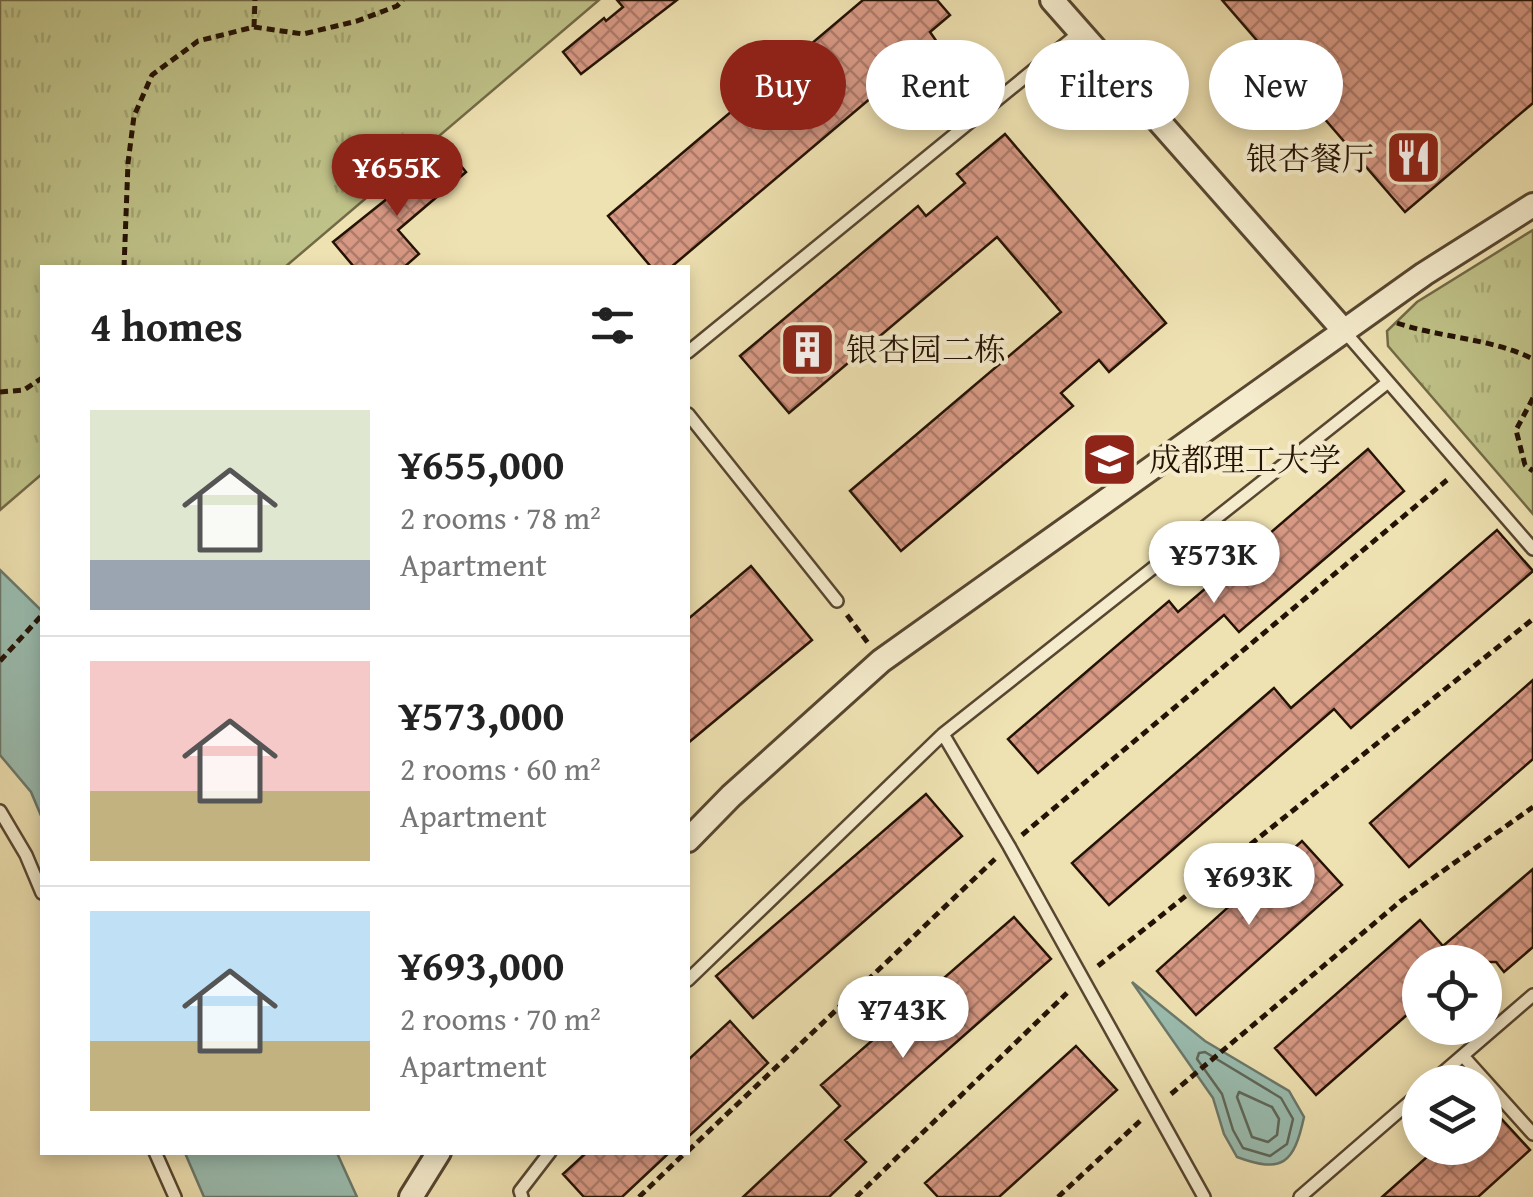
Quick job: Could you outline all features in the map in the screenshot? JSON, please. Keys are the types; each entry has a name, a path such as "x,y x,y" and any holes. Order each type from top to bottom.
{"street":[{"path":"1052,0 1345,332"},
{"path":"690,838 731,796 882,662 1424,274 1533,205"},
{"path":"411,1197 437,1155"}],"lane":[{"path":"690,350 1079,32"},
{"path":"1345,332 1533,549"},
{"path":"690,978 943,734 1387,383"},
{"path":"690,417 837,601"},
{"path":"943,734 1204,1197"},
{"path":"0,811 26,855 40,889"},
{"path":"1452,1065 1533,995"},
{"path":"1463,1056 1533,1134"},
{"path":"1300,1197 1402,1109"},
{"path":"157,1155 175,1197"},
{"path":"522,1197 520,1191 548,1155"}],"path":[{"path":"254,27 255,0"},
{"path":"124,265 134,116 152,74 198,40 254,27 303,34 357,21 403,0"},
{"path":"1370,314 1427,334 1511,348 1533,359"},
{"path":"0,392 24,390 40,379"},
{"path":"1533,398 1516,430 1525,465 1533,471"},
{"path":"690,1149 1009,846 1460,468"},
{"path":"837,601 882,662"},
{"path":"0,661 40,617"},
{"path":"856,1197 1083,978 1533,618"},
{"path":"1058,1197 1153,1109 1402,900 1533,807"},
{"path":"639,1197 684,1155"}],"green space":[{"path":"0,0 599,0 287,265 40,265 40,476 0,510"},
{"path":"1533,230 1533,514 1388,346 1387,331 1417,302"}],"water":[{"path":"0,570 40,609 40,813 31,792 0,755"},
{"path":"1132,982 1205,1041 1289,1091 1304,1117 1296,1145 1284,1161 1265,1164 1237,1157 1224,1134 1213,1098"},
{"path":"186,1155 338,1155 357,1197 204,1197"}],"building":[{"path":"617,0 677,0 581,74 563,52 623,7"},
{"path":"863,0 937,0 950,15 930,32 936,40 866,40 866,102 846,119 846,40 816,40"},
{"name":"银杏餐厅","path":"1222,0 1533,0 1533,103 1405,212 1334,130 1343,130 1343,40 1257,40"},
{"path":"720,121 720,130 833,130 674,265 649,265 608,216"},
{"name":"银杏园二栋","path":"1005,134 1166,323 1109,372 1099,360 1061,393 1073,406 901,551 850,491 1061,312 997,237 789,413 740,356 918,206 926,216 965,183 957,174"},
{"path":"448,150 466,172 398,230 419,254 406,265 352,265 333,242"},
{"path":"1368,449 1404,491 1239,632 1224,615 1038,773 1008,739 1169,601 1178,612"},
{"path":"1497,530 1533,571 1351,728 1334,709 1109,905 1072,863 1274,688 1291,708"},
{"path":"751,566 812,640 690,741 690,617"},
{"path":"1533,680 1533,759 1409,867 1370,823"},
{"path":"926,794 962,836 753,1018 716,976"},
{"path":"1302,841 1342,885 1196,1015 1157,971"},
{"path":"1533,869 1533,947 1504,972 1502,945 1444,945"},
{"path":"1014,917 1051,959 845,1140 866,1162 829,1197 743,1197 840,1106 821,1085"},
{"path":"1420,920 1442,945 1402,945 1402,1019 1316,1095 1275,1048"},
{"path":"730,1021 768,1063 690,1135 690,1058"},
{"path":"1076,1046 1117,1090 999,1197 938,1197 925,1183"},
{"path":"1502,1120 1530,1150 1478,1197 1382,1197 1418,1165 1502,1165"},
{"path":"584,1155 667,1155 622,1197 584,1197 563,1174"}],"place":[{"name":"银杏餐厅","path":"1413,158"},
{"name":"银杏园二栋","path":"807,349"},
{"name":"成都理工大学","path":"1110,459"}]}
